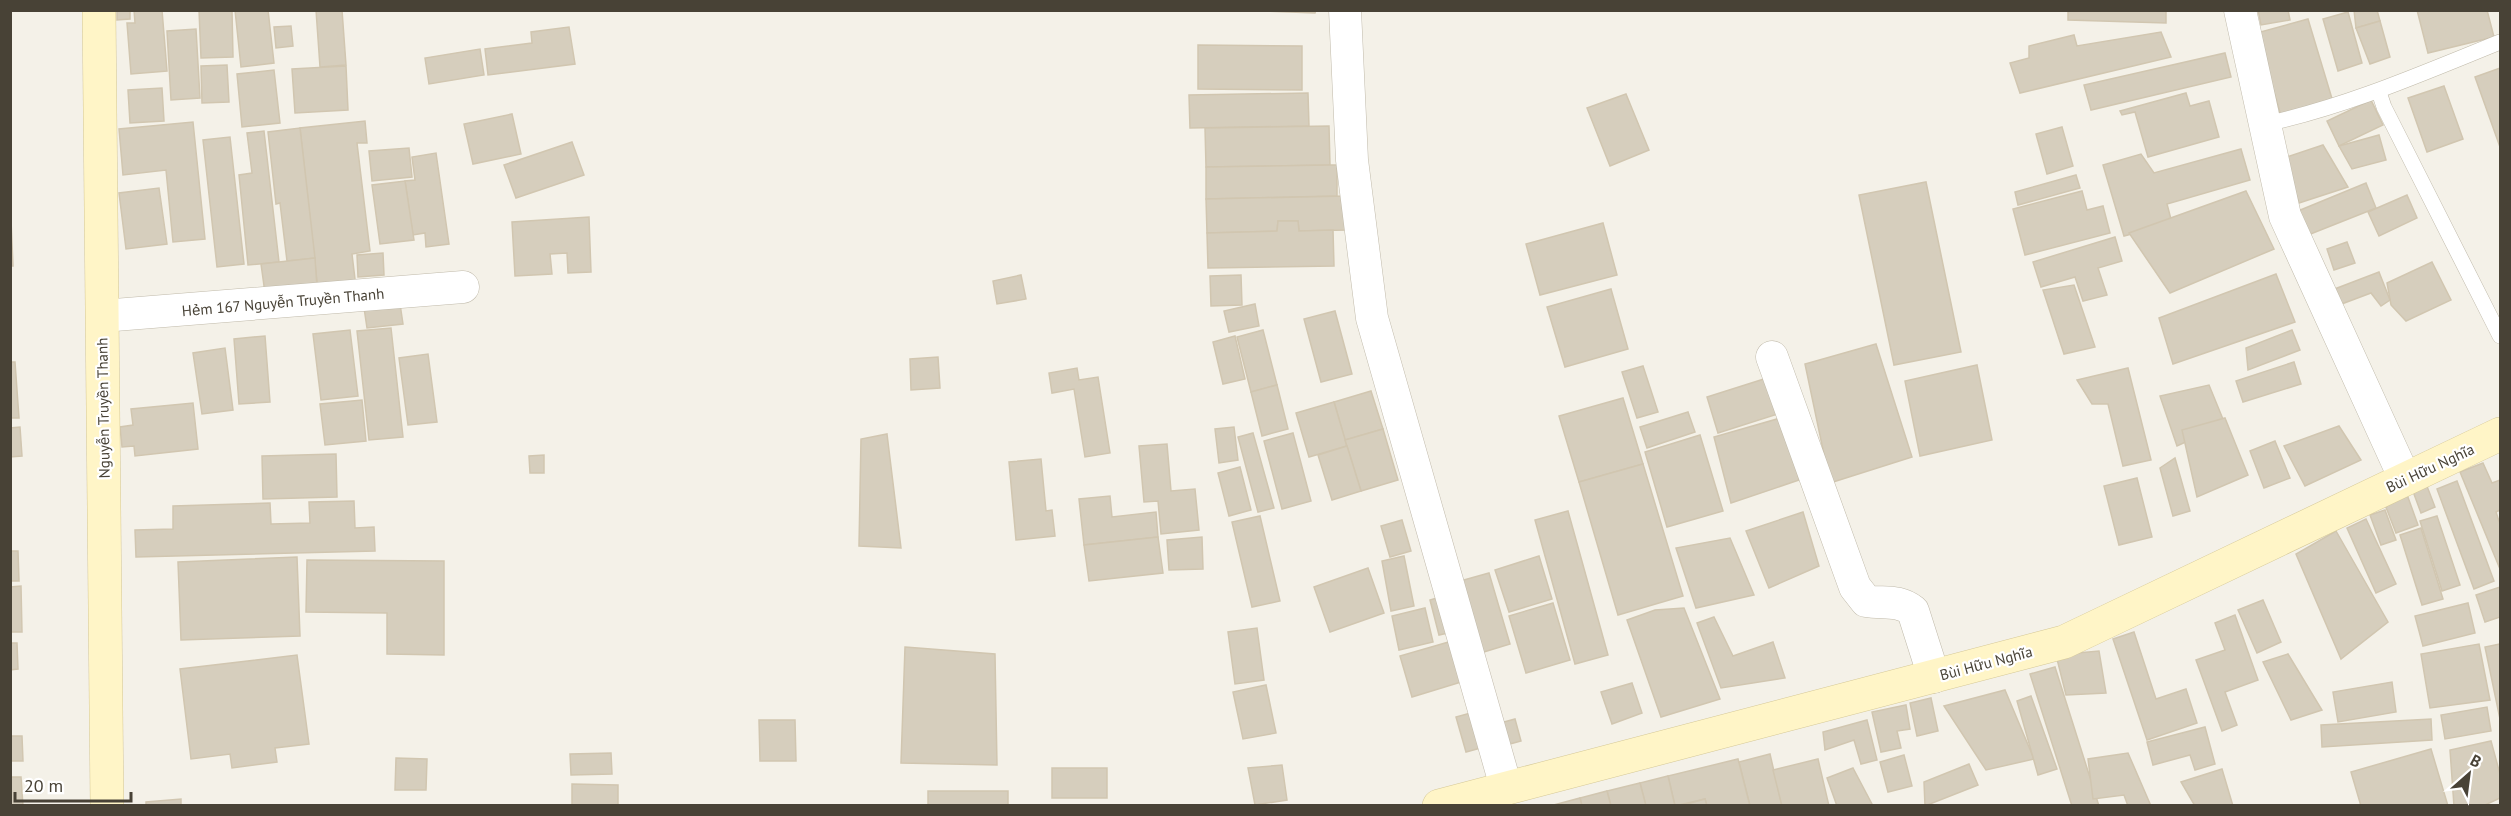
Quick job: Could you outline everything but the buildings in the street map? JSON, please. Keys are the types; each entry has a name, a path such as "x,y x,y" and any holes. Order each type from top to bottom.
{"street":[{"name":"Nguyễn Truyền Thanh","path":"99,10 107,806"},
{"path":"1345,10 1352,160 1372,318 1506,787"},
{"path":"2240,10 2286,216 2405,479"},
{"name":"Hẻm 167 Nguyễn Truyền Thanh","path":"102,316 464,287"},
{"path":"1772,357 1855,587 1866,601 1895,602 1904,604 1913,611 1934,677"},
{"name":"Bùi Hữu Nghĩa","path":"1439,806 2064,642 2500,434"}],"lane":[{"path":"2266,124 2310,114 2379,92 2500,42"},
{"path":"2379,92 2384,107 2500,336"}]}
